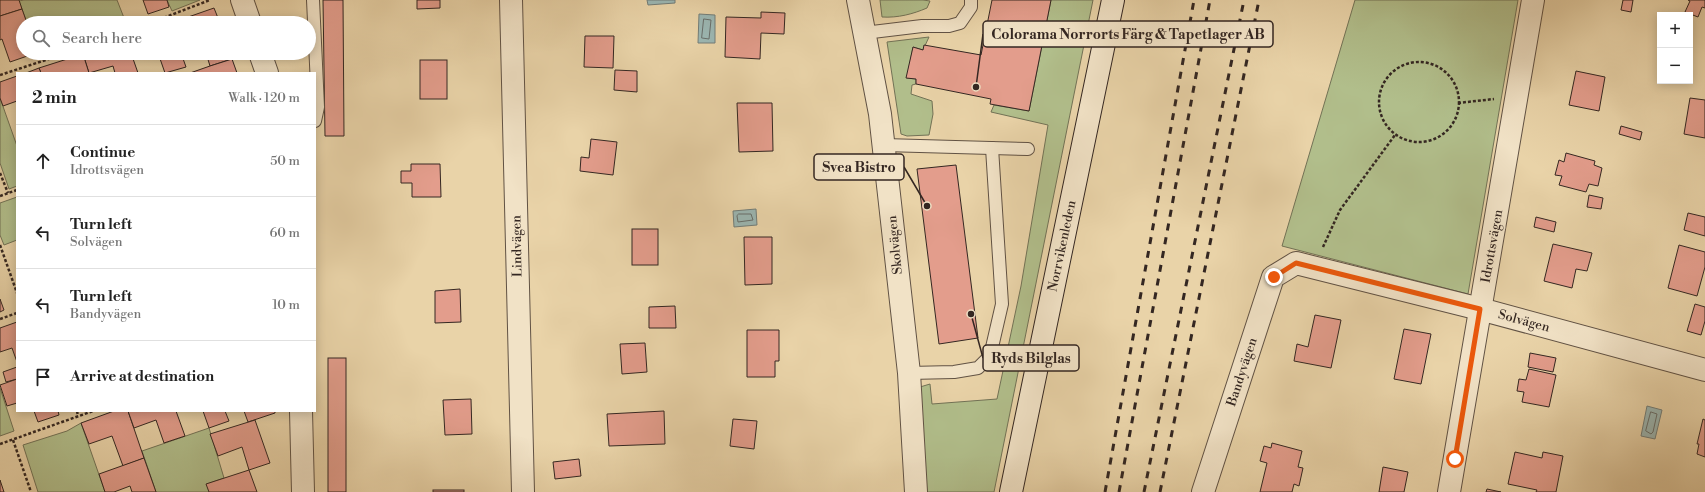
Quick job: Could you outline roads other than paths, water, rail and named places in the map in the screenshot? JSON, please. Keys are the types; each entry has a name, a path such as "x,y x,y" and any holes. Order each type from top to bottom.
{"street":[{"path":"242,0 248,16"},
{"name":"Lindvägen","path":"511,0 523,492"},
{"name":"Skolvägen","path":"858,0 880,114 884,145 910,373 916,492"},
{"name":"Norrvikenleden","path":"1011,492 1113,0"},
{"name":"Idrottsvägen","path":"1449,492 1533,0"},
{"path":"262,60 267,72"},
{"name":"Solvägen","path":"1305,265 1480,309 1705,370"},
{"name":"Bandyvägen","path":"1203,492 1274,277 1305,265"},
{"path":"300,412 303,492"}],"lane":[{"path":"312,0 313,16"},
{"path":"864,33 960,23 971,7 971,0"},
{"path":"315,60 318,107 316,116"},
{"path":"884,145 1028,149"},
{"path":"910,373 954,372 978,368 990,356 1002,304 992,148"}],"water":[{"path":"647,0 675,0 675,3 648,5"},
{"path":"699,14 715,15 715,43 698,43"},
{"path":"756,209 757,225 734,227 733,211"},
{"path":"1647,406 1662,410 1655,439 1641,436"}],"railway":[{"path":"1105,492 1194,0"},
{"path":"1119,492 1210,0"},
{"path":"1144,492 1244,0"},
{"path":"1160,492 1259,0"}],"place":[{"name":"Colorama Norrorts Färg & Tapetlager AB","path":"976,87"},
{"name":"Svea Bistro","path":"927,206"},
{"name":"Ryds Bilglas","path":"971,314"}]}
